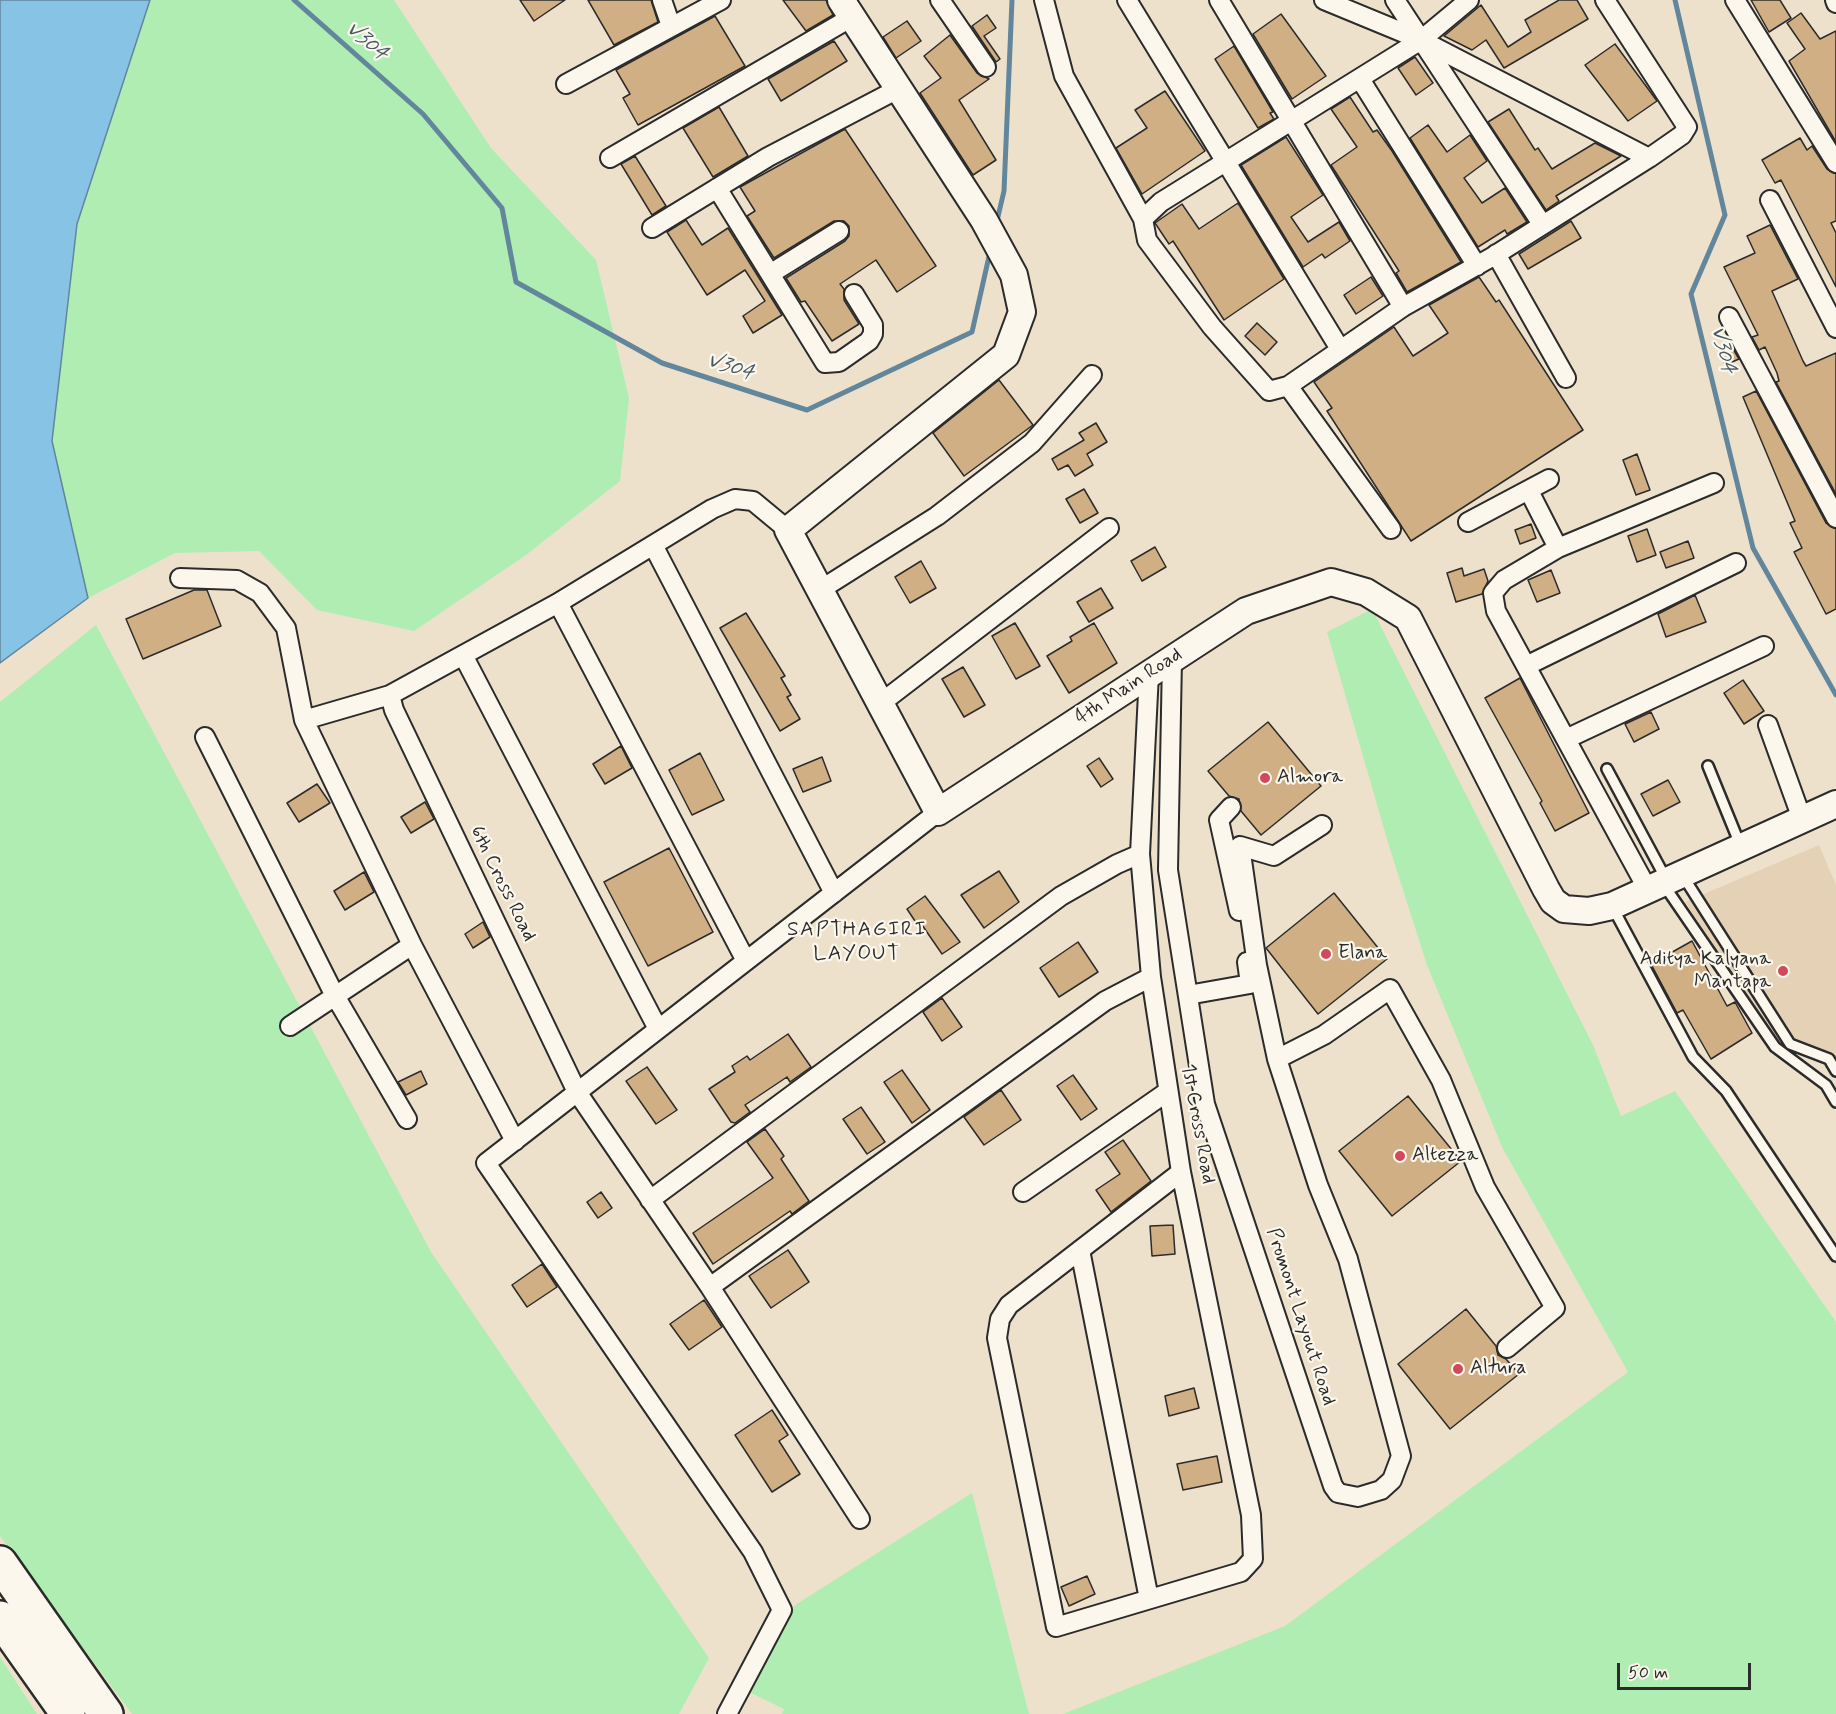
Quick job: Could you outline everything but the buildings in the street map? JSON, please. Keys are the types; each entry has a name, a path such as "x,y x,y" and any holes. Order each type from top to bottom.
{"highway":[{"path":"0,1563 106,1714"},
{"path":"0,1618 68,1714"}],"street":[{"path":"662,0 671,26"},
{"path":"566,84 721,0"},
{"path":"940,0 986,68"},
{"path":"1044,0 1064,76 1143,219 1147,240 1212,327 1269,391 1288,386 1403,307 1477,266 1682,135 1687,127 1605,0"},
{"path":"1127,0 1340,349"},
{"path":"1219,0 1403,307"},
{"path":"1324,0 1421,40 1649,158"},
{"path":"1395,0 1542,224"},
{"path":"1143,219 1161,202 1421,40 1469,0"},
{"path":"1735,0 1836,163"},
{"path":"610,158 847,9 984,219 1014,275 1022,312 1006,355 788,530"},
{"path":"1360,79 1477,266"},
{"path":"652,228 768,157 898,89"},
{"path":"717,188 825,363 838,362 869,341 873,334 873,325 854,294"},
{"path":"1770,200 1836,328"},
{"path":"770,274 838,231"},
{"path":"1496,254 1566,378"},
{"path":"1729,317 1836,518"},
{"path":"820,590 938,516 1032,443 1092,375"},
{"path":"1288,386 1391,529"},
{"path":"1468,522 1549,479"},
{"path":"1665,882 1566,739 1496,611 1493,593 1504,580 1558,548 1714,483"},
{"path":"1529,490 1558,548"},
{"path":"304,720 390,695 558,603 712,509 735,499 753,501 788,530 938,812 486,1162 753,1552 782,1610 727,1714"},
{"path":"880,704 1109,528"},
{"path":"653,545 834,893"},
{"path":"1526,666 1736,563"},
{"path":"180,578 237,580 260,593 285,628 304,720 412,945 515,1141"},
{"name":"4th Main Road","path":"938,812 1246,611 1331,582 1366,592 1408,618 1553,901 1564,909 1576,911 1612,906"},
{"path":"558,603 746,961"},
{"path":"1566,739 1764,646"},
{"path":"463,655 658,1029"},
{"name":"Promont Layout Road","path":"1172,658 1168,870 1205,1104 1333,1486 1338,1493 1358,1497 1381,1490 1392,1480 1401,1456 1348,1259 1308,1156 1277,1059"},
{"name":"1st Cross Road","path":"1149,673 1140,855 1151,977 1181,1172 1251,1515 1253,1559 1241,1572 1149,1599"},
{"name":"6th Cross Road","path":"390,695 394,710 577,1092 710,1287 860,1519"},
{"path":"1768,725 1802,819"},
{"path":"204,737 334,994 407,1119"},
{"path":"1612,906 1836,804"},
{"path":"1188,995 1250,984 1242,928 1219,820 1232,807"},
{"path":"1322,825 1274,856 1240,846 1257,964 1277,1059 1324,1035 1390,989 1441,1080 1485,1187 1555,1308 1507,1348"},
{"path":"650,1200 1061,896 1117,864 1140,855"},
{"path":"290,1026 334,994 412,945"},
{"path":"710,1287 1104,1001 1151,977"},
{"path":"1023,1192 1167,1092"},
{"path":"1080,1250 1149,1599 1056,1627 997,1338 1000,1318 1010,1305 1080,1250 1181,1172"}],"lane":[{"path":"1708,766 1741,847"},
{"path":"1607,769 1665,882 1775,1047 1818,1078 1836,1101"},
{"path":"1665,882 1790,1044 1829,1059 1836,1071"},
{"path":"1612,906 1694,1058 1726,1091 1836,1256"}],"shaded area":[{"name":"Aditya Kalyana Mantapa","path":"1819,845 1836,885 1836,1078 1829,1065 1775,1041 1685,902"}],"green space":[{"path":"150,0 394,0 491,148 596,260 629,398 620,481 526,555 414,631 317,610 259,551 175,553 88,598 52,441 77,224"},
{"path":"1372,609 1593,1045 1621,1116 1675,1091 1836,1322 1836,1714 1063,1714 1285,1626 1628,1372 1502,1147 1427,965 1389,846 1327,632"},
{"path":"96,625 431,1252 709,1658 679,1714 132,1714 0,1536 0,702"},
{"path":"972,1493 1029,1714 782,1714 784,1709 747,1691 795,1605"},
{"path":"0,1657 37,1714 0,1714"}],"water":[{"path":"0,0 150,0 77,224 52,441 88,598 0,663"}],"waterway":[{"name":"V304","path":"294,0 423,114 502,208 516,282 662,363 807,410 972,332 990,252"},
{"name":"V304","path":"996,225 1004,191 1012,0"},
{"name":"V304","path":"1675,0 1725,215 1691,294 1753,548 1836,695"}],"place":[{"name":"Almora","path":"1265,778"},
{"name":"Elana","path":"1326,954"},
{"name":"Aditya Kalyana Mantapa","path":"1783,971"},
{"name":"Altezza","path":"1400,1156"},
{"name":"Altura","path":"1458,1369"}],"district":[{"name":"SAPTHAGIRI LAYOUT","path":"857,943"}]}
